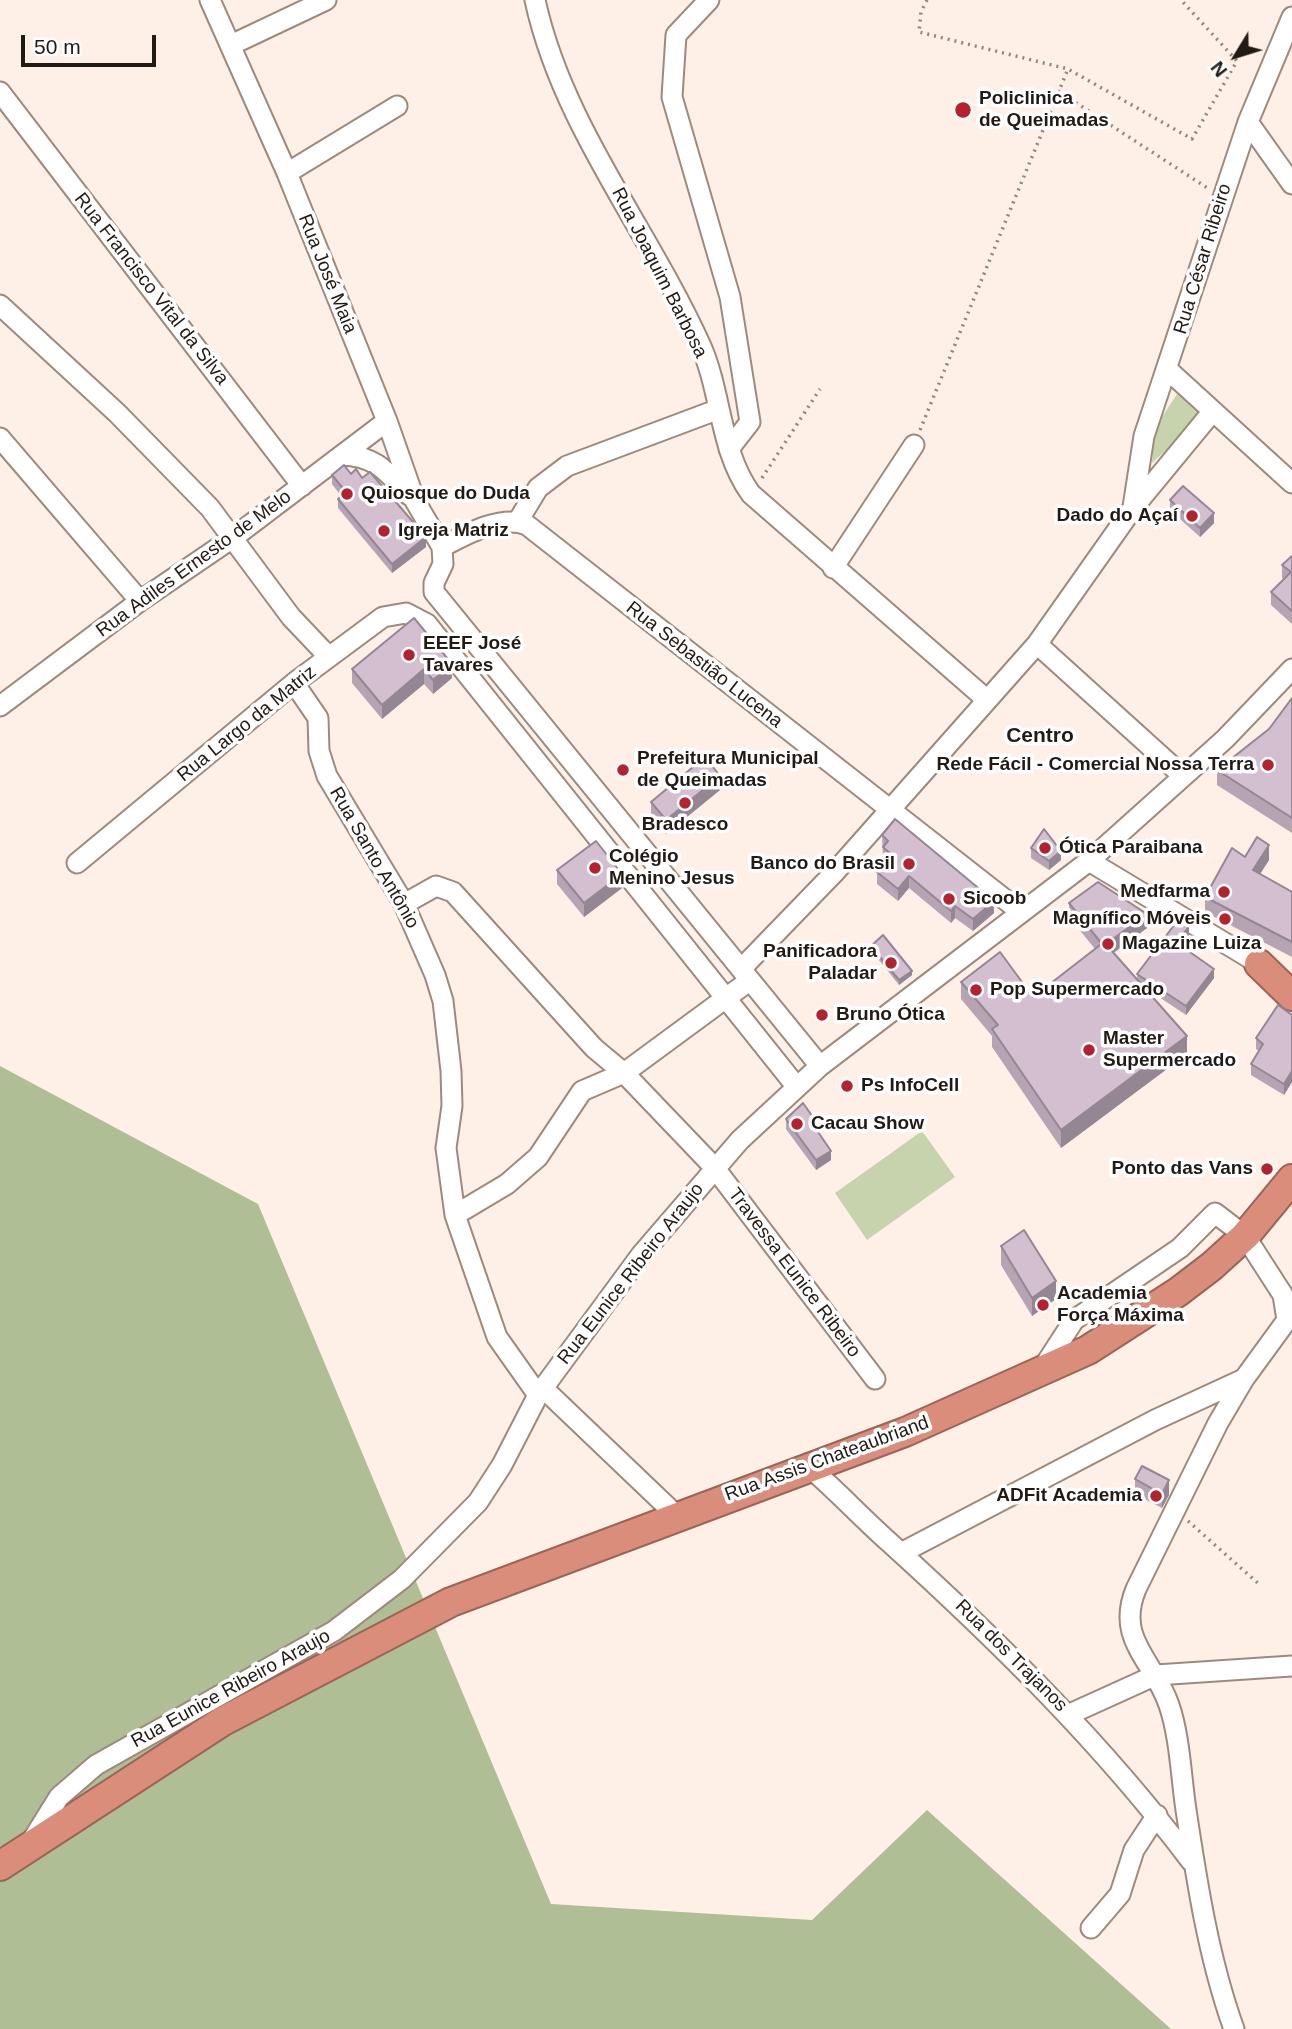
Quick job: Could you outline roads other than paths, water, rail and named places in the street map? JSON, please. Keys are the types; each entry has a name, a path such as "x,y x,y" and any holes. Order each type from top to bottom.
{"highway":[{"path":"1259,964 1292,996"},
{"name":"Rua Assis Chateaubriand","path":"0,1867 223,1721 451,1602 676,1515 905,1432 1088,1350 1178,1292 1245,1236 1292,1179"}],"street":[{"name":"Rua José Maia","path":"210,0 287,173 387,421 415,501 442,547"},
{"path":"231,45 326,0"},
{"name":"Rua Joaquim Barbosa","path":"535,0 552,55 574,105 607,173 701,346 729,449 742,482 751,494 833,568 986,699"},
{"path":"709,0 676,35 672,97 730,297 750,422 729,449"},
{"name":"Rua César Ribeiro","path":"1133,508 1144,436 1248,121 1292,17"},
{"name":"Rua Francisco Vital da Silva","path":"0,92 302,486"},
{"path":"287,173 397,107"},
{"path":"1248,121 1292,184"},
{"path":"0,304 154,449 234,537 291,617 329,657"},
{"path":"1168,370 1292,483"},
{"path":"719,409 567,466 538,488 518,521 497,523 442,547 443,564 434,583 434,592 820,1066"},
{"name":"Rua César Ribeiro","path":"455,1215 507,1184 538,1157 582,1091 624,1073 727,999 888,810 1037,644 1133,508 1213,411"},
{"name":"Rua Adiles Ernesto de Melo","path":"0,706 141,601 234,537 387,421"},
{"path":"0,438 141,601"},
{"path":"833,568 914,445"},
{"path":"342,455 362,456 374,461 415,501"},
{"name":"Rua Sebastião Lucena","path":"518,521 527,525 1021,912"},
{"name":"Rua Largo da Matriz","path":"78,863 294,683 383,617 406,613 427,624 727,999"},
{"path":"1037,644 1183,776"},
{"name":"Rua Eunice Ribeiro Araujo","path":"25,1852 59,1797 96,1765 334,1631 402,1580 478,1502 502,1465 541,1392 641,1255 714,1167 820,1066 1089,861 1226,739 1292,670"},
{"name":"Rua Santo Antônio","path":"294,683 318,718 319,751 327,776 404,904 425,949 443,1000 452,1090 446,1148 455,1215 497,1337 541,1392 676,1515"},
{"path":"1089,861 1259,964 1292,981"},
{"name":"Travessa Eunice Ribeiro","path":"404,904 436,886 453,892 594,1048 624,1073 714,1167 875,1379"},
{"path":"727,999 796,1086"},
{"path":"1040,1372 1074,1320 1180,1248 1215,1213 1245,1236 1287,1288 1287,1320 1244,1379 1208,1443 1136,1588 1128,1617 1134,1643 1156,1675 1170,1706 1194,1865 1234,2029"},
{"path":"1159,1262 1178,1292"},
{"path":"901,1553 1167,1415 1244,1379"},
{"name":"Rua dos Trajanos","path":"808,1466 1000,1644 1070,1714 1157,1815 1194,1865"},
{"path":"1070,1714 1156,1675 1292,1667"},
{"path":"1091,1928 1120,1894 1134,1850 1157,1815"}],"place":[{"name":"Policlinica de Queimadas","path":"963,110"},
{"name":"Quiosque do Duda","path":"347,494"},
{"name":"Dado do Açaí","path":"1192,516"},
{"name":"Igreja Matriz","path":"384,531"},
{"name":"EEEF José Tavares","path":"409,655"},
{"name":"Rede Fácil - Comercial Nossa Terra","path":"1268,765"},
{"name":"Prefeitura Municipal de Queimadas","path":"623,770"},
{"name":"Bradesco","path":"685,803"},
{"name":"Ótica Paraibana","path":"1045,848"},
{"name":"Banco do Brasil","path":"909,864"},
{"name":"Colégio Menino Jesus","path":"595,868"},
{"name":"Medfarma","path":"1224,892"},
{"name":"Sicoob","path":"949,899"},
{"name":"Magnífico Móveis","path":"1225,919"},
{"name":"Magazine Luiza","path":"1108,944"},
{"name":"Panificadora Paladar","path":"891,963"},
{"name":"Pop Supermercado","path":"976,990"},
{"name":"Bruno Ótica","path":"822,1015"},
{"name":"Master Supermercado","path":"1089,1050"},
{"name":"Ps InfoCell","path":"847,1086"},
{"name":"Cacau Show","path":"797,1124"},
{"name":"Ponto das Vans","path":"1267,1169"},
{"name":"Academia Força Máxima","path":"1043,1305"},
{"name":"ADFit Academia","path":"1156,1496"}],"district":[{"name":"Centro","path":"1040,736"}]}
